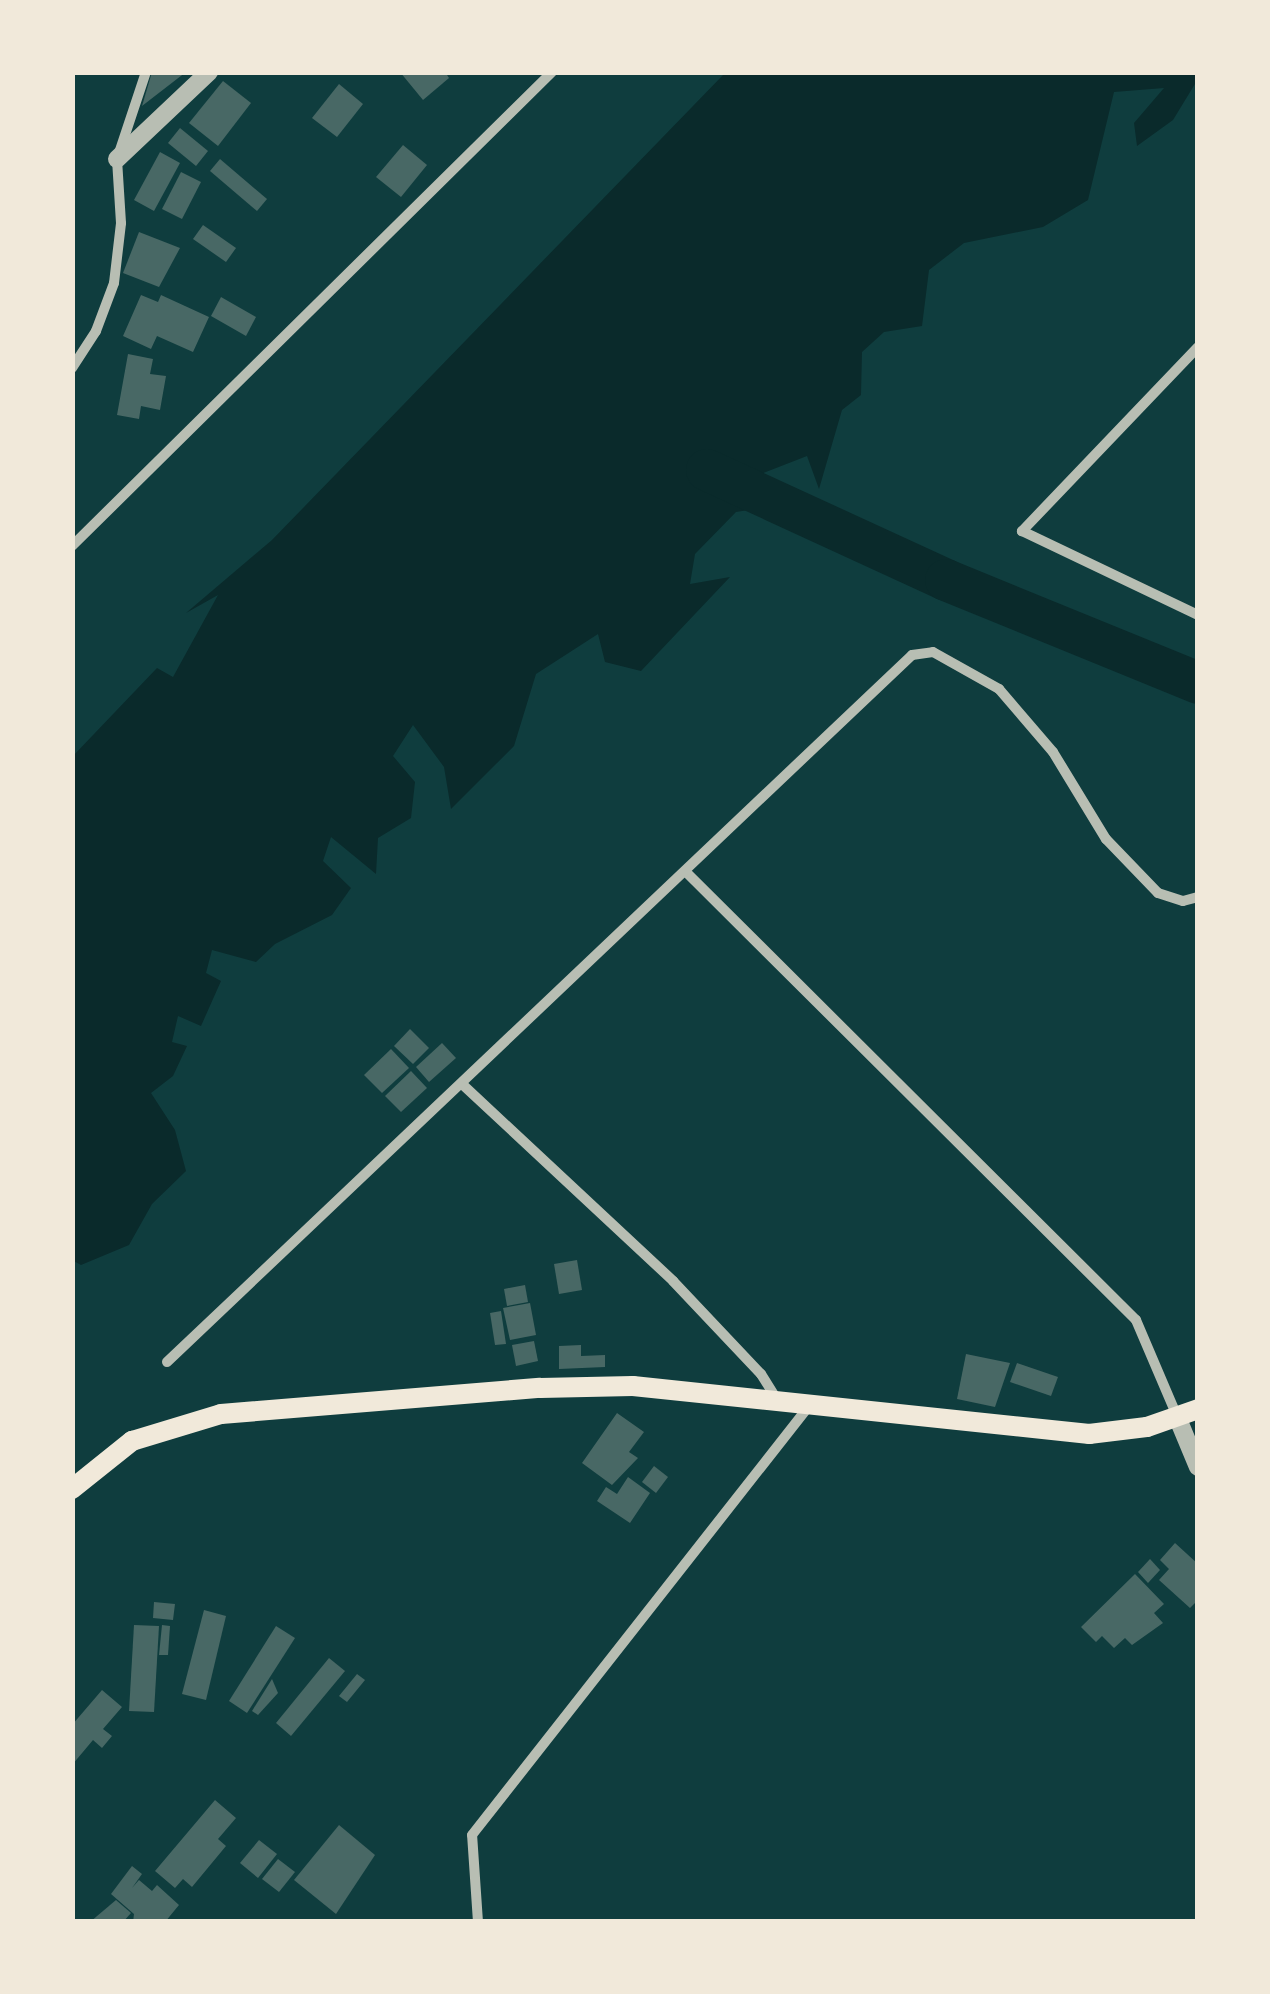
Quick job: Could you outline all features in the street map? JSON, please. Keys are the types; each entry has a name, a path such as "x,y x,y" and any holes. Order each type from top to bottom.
{"main road":[{"path":"72,1489 132,1441 221,1414 540,1388 633,1386 1089,1434 1178,1419 1198,1409"}],"street":[{"path":"72,368 96,331 114,283 122,223 117,159 134,124 146,72"},
{"path":"117,159 209,72"},
{"path":"72,546 552,72"},
{"path":"1198,347 1022,531 1198,615"},
{"path":"167,1362 686,872 885,674 912,655 934,652 999,689 1053,752 1106,839 1158,892 1183,901 1198,896"},
{"path":"686,872 1136,1320 1198,1467"},
{"path":"462,1084 673,1280 761,1374 778,1402"},
{"path":"478,1922 472,1835 809,1405"}],"water":[{"path":"1197,72 1198,79 1173,120 1137,146 1134,123 1164,88 1114,92 1088,200 1043,227 964,243 929,270 922,326 884,332 862,352 861,395 842,410 819,489 807,456 758,475 761,508 736,512 695,554 690,584 730,577 641,671 605,662 598,634 536,674 514,746 451,809 444,767 413,725 393,756 415,782 411,818 378,838 376,874 331,837 323,861 351,888 332,915 275,944 256,962 212,950 206,973 221,981 201,1026 178,1016 172,1042 187,1046 173,1076 151,1093 175,1130 186,1171 152,1204 129,1245 81,1265 72,1260 73,756 157,668 173,677 218,595 186,613 272,540 725,73"}],"building":[{"path":"152,72 186,72 142,106"},
{"path":"400,72 445,72 449,78 423,100"},
{"path":"223,81 251,103 218,146 189,123"},
{"path":"339,84 363,104 337,137 312,118"},
{"path":"180,128 208,151 196,166 168,143"},
{"path":"403,145 427,165 401,197 376,177"},
{"path":"160,152 180,163 154,211 134,200"},
{"path":"220,159 267,199 257,211 210,171"},
{"path":"181,172 201,182 182,219 162,209"},
{"path":"203,225 236,248 226,262 193,239"},
{"path":"139,232 180,248 159,287 123,273"},
{"path":"141,295 158,302 161,295 209,317 193,352 157,336 151,349 123,336"},
{"path":"221,297 256,317 246,336 211,316"},
{"path":"128,354 153,359 150,374 166,376 160,410 141,406 139,419 117,415"},
{"path":"410,1029 429,1048 413,1064 394,1046"},
{"path":"442,1043 456,1058 429,1082 416,1067"},
{"path":"391,1049 409,1068 382,1093 364,1075"},
{"path":"411,1071 427,1088 401,1112 385,1096"},
{"path":"577,1260 582,1290 559,1294 554,1264"},
{"path":"525,1285 528,1302 507,1306 504,1289"},
{"path":"530,1303 536,1335 510,1340 503,1308"},
{"path":"501,1311 506,1344 495,1345 490,1313"},
{"path":"534,1341 538,1361 516,1366 512,1345"},
{"path":"581,1345 581,1356 605,1355 605,1367 559,1369 559,1346"},
{"path":"966,1354 1010,1363 995,1407 957,1399"},
{"path":"1017,1363 1058,1377 1051,1396 1010,1382"},
{"path":"617,1413 644,1432 629,1452 638,1458 612,1485 582,1463"},
{"path":"654,1466 668,1477 656,1493 642,1482"},
{"path":"628,1477 650,1493 630,1523 597,1501 606,1487 617,1494"},
{"path":"1175,1543 1198,1564 1198,1600 1190,1608 1159,1580 1169,1569 1160,1560"},
{"path":"1150,1559 1160,1570 1148,1583 1138,1572"},
{"path":"1135,1574 1164,1604 1154,1613 1163,1623 1132,1645 1125,1638 1114,1648 1102,1636 1096,1642 1081,1627"},
{"path":"154,1602 175,1604 173,1620 153,1618"},
{"path":"204,1610 226,1616 206,1700 182,1694"},
{"path":"134,1625 159,1626 154,1712 129,1711"},
{"path":"162,1625 170,1626 168,1655 159,1655"},
{"path":"276,1626 295,1638 247,1713 229,1701"},
{"path":"329,1658 345,1671 291,1736 276,1723"},
{"path":"357,1674 365,1680 347,1702 339,1696"},
{"path":"272,1679 278,1693 258,1715 252,1711"},
{"path":"102,1690 122,1707 103,1729 112,1736 102,1748 93,1740 72,1765 72,1725"},
{"path":"215,1800 236,1818 218,1839 226,1846 192,1887 183,1879 175,1888 155,1871"},
{"path":"339,1825 375,1855 336,1914 294,1880"},
{"path":"259,1840 277,1854 258,1878 240,1863"},
{"path":"278,1859 295,1872 279,1892 262,1879"},
{"path":"132,1866 142,1874 132,1888 139,1880 152,1891 157,1885 179,1905 165,1922 133,1922 134,1914 111,1894"},
{"path":"116,1900 131,1913 123,1922 90,1922"}],"waterway":[{"path":"707,470 946,580 1198,683"}]}
